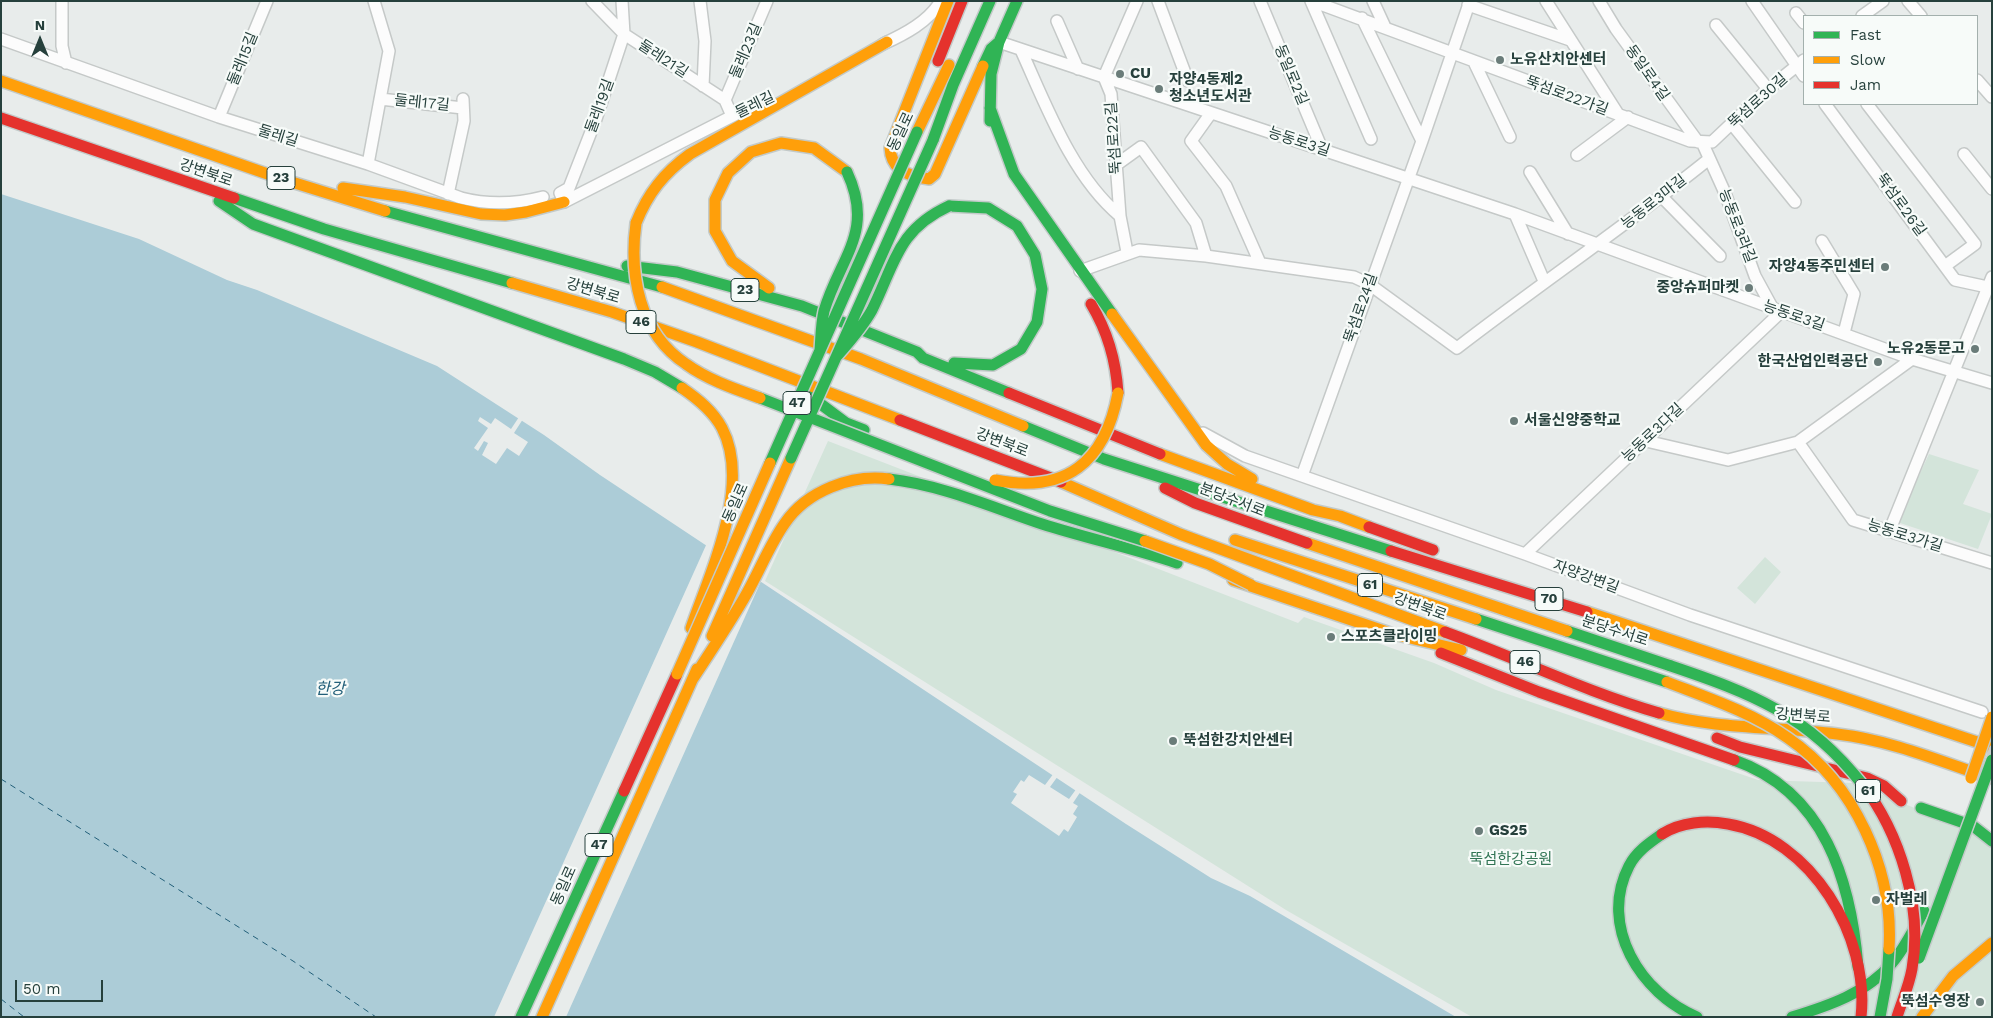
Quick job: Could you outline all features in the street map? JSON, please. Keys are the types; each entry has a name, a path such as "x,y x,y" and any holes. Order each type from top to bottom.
{"main road":[{"path":"948,1 890,148 890,157 894,166 922,178 928,179 935,174 991,50 999,42"},
{"path":"917,132 924,96 962,1"},
{"name":"동일로","path":"522,1016 677,674 917,132 978,1"},
{"name":"47","path":"542,1017 932,140 953,85 990,1"},
{"path":"932,140 942,131 974,69 1004,1"},
{"path":"778,372 846,423 997,481 1029,485 1058,479 1082,466 1100,445 1113,420 1118,393 1113,352 1102,323 1010,182 994,144 990,121 990,74 999,42 1017,1"},
{"path":"887,42 703,145 678,161 660,179 646,198 636,223 632,260 639,302 651,326 664,345 682,361 702,374 728,386 1050,511 1139,539 1209,564 1251,584"},
{"name":"강변북로","path":"1,81 282,179 386,212 565,259 666,288 758,320 860,359 1104,459 1425,562 1540,596 1992,747"},
{"path":"990,108 1014,174 1080,271 1195,429 1203,444 1244,475 1340,516 1442,553"},
{"name":"강변북로","path":"1,118 198,187 375,245 612,312 778,372 1074,487 1180,534 1514,657 1537,668 1652,711 1715,724 1853,736 1908,750 1992,779"},
{"path":"802,306 790,297 752,280 729,260 716,238 713,211 720,186 736,163 760,148 774,143 797,142 830,156 846,172 854,186 859,204 858,228 824,313 820,350"},
{"path":"282,179 405,197 481,214 505,215 526,212 562,198"},
{"path":"198,187 253,224 515,317 622,359 682,387 706,405 720,423 729,445 734,470 734,486 728,512 677,674"},
{"name":"23","path":"565,259 677,272 802,306 916,352 926,352 957,363 991,364 1012,356 1028,342 1038,323 1041,312 1041,274 1038,261 1025,236 1016,225 994,210 971,204 949,206 928,215 912,228 862,327 836,356"},
{"path":"916,352 923,358 1204,472 1313,510 1340,516"},
{"name":"분당수서로","path":"1104,459 1195,503 1671,666 1739,691 1792,717 1816,734 1837,753 1870,794 1886,822 1901,860 1911,906 1914,963 1898,1017"},
{"path":"692,680 740,605 791,515 830,487 854,480 873,477 916,481 954,492 1043,524 1251,584 1393,634 1507,679 1748,765 1771,777 1787,789 1815,819 1835,858 1857,935 1858,967"},
{"path":"1074,487 1196,527"},
{"name":"61","path":"1224,536 1667,682 1742,711 1791,740 1825,770 1850,801 1870,840 1884,882 1888,903 1891,945 1890,972 1880,1017"},
{"path":"1477,565 1512,577 1540,596"},
{"path":"1393,634 1537,668"},
{"path":"1621,700 1740,747 1867,778 1884,786 1901,801"},
{"path":"1966,791 1987,714"},
{"path":"1898,1017 1992,760"},
{"path":"1921,808 1973,826 1992,840"},
{"path":"1953,828 1960,810"},
{"path":"1698,1017 1673,1005 1646,980 1627,950 1618,914 1622,878 1629,863 1650,841 1677,827 1693,823 1726,823 1754,831 1784,848 1815,877 1831,899 1850,939 1861,982 1861,1017"},
{"path":"1792,1017 1827,1006 1877,977 1891,963 1901,949 1927,901"},
{"path":"1922,1017 1942,987 1957,971 1992,943"}],"street":[{"path":"62,1 62,46 66,63"},
{"name":"둘레15길","path":"219,117 267,1"},
{"name":"둘레17길","path":"368,164 389,51 374,1"},
{"name":"둘레21길","path":"592,1 624,34 725,100"},
{"name":"둘레19길","path":"562,198 569,188 596,119 624,34 622,1"},
{"path":"700,1 705,41 703,86"},
{"name":"둘레23길","path":"725,100 767,1"},
{"name":"둘레길","path":"1,40 219,117 368,164 448,194 476,202 510,203 562,198 887,42 920,24 934,12 941,1"},
{"path":"1104,78 1137,1"},
{"path":"1158,1 1188,80"},
{"name":"동일로2길","path":"1260,1 1322,149"},
{"name":"뚝섬로22가길","path":"1311,1 1453,52 1475,64 1690,141 1704,142"},
{"name":"뚝섬로22가길","path":"1311,1 1371,139"},
{"path":"1373,1 1385,27"},
{"path":"1546,1 1570,40 1623,116 1577,155"},
{"name":"동일로4길","path":"1599,1 1665,98 1704,142"},
{"path":"1752,1 1800,63"},
{"path":"1863,15 1882,1"},
{"path":"1908,1 1920,15"},
{"path":"1469,3 1570,40"},
{"name":"뚝섬로24길","path":"1302,476 1369,284 1422,141 1469,3"},
{"path":"1796,13 1803,22"},
{"path":"1362,18 1422,141"},
{"path":"1057,22 1078,69"},
{"path":"1716,24 1768,90"},
{"name":"능동로3길","path":"999,42 1515,214 1912,359 1992,383"},
{"path":"1021,50 1052,120 1064,142 1103,200 1120,216"},
{"name":"뚝섬로30길","path":"1704,142 1732,124 1800,63"},
{"path":"1475,64 1510,137"},
{"name":"뚝섬로22길","path":"1104,78 1111,94 1120,216 1127,252"},
{"path":"1978,81 1992,97"},
{"name":"둘레17길","path":"380,99 463,103 464,121 448,194"},
{"path":"725,100 732,116"},
{"name":"뚝섬로26길","path":"1826,105 1955,280 1990,284"},
{"path":"1868,105 1974,244 1945,266"},
{"path":"1211,113 1191,141 1226,186 1260,263"},
{"path":"1732,124 1795,202"},
{"name":"능동로3라길","path":"1704,142 1755,276 1777,310"},
{"path":"1116,165 1141,147 1196,223 1206,256"},
{"path":"1964,154 1992,189"},
{"name":"능동로3마길","path":"1599,244 1709,159"},
{"path":"1530,172 1568,234"},
{"path":"1662,197 1720,256"},
{"path":"1515,214 1544,281"},
{"path":"1822,241 1854,294 1844,333"},
{"path":"1080,271 1127,252 1139,250 1206,256 1354,277 1369,284 1457,348 1544,281 1599,244"},
{"path":"1889,532 1990,284"},
{"name":"능동로3다길","path":"1525,554 1646,441 1777,310"},
{"path":"1646,441 1728,460 1798,442 1912,359"},
{"name":"자양강변길","path":"1195,429 1245,456 1525,554 1690,615 1987,714"},
{"name":"능동로3가길","path":"1798,442 1853,520 1992,563"}],"green space":[{"name":"뚝섬한강공원","path":"828,441 1298,623 1304,617 1434,663 1496,690 1758,780 1854,783 1992,840 1992,1017 1472,1017 1286,910 765,581"},
{"path":"1929,454 1979,470 1963,504 1992,514 1978,549 1897,522"},
{"path":"1765,557 1781,572 1755,604 1737,588"}],"water":[{"name":"한강","path":"1,194 139,239 227,280 257,290 437,366 544,435 600,475 1126,824 1211,878 1250,896 1456,1017 1,1017"}],"pier":[{"path":"480,417 491,424 495,418 511,429 519,417 523,419 514,433 528,442 519,456 507,448 496,464 482,455 488,443 484,441 478,451 474,448 488,428 478,421"},
{"path":"707,543 762,579 566,1017 494,1017"},
{"path":"1054,773 1058,776 1050,787 1069,799 1077,788 1081,791 1073,803 1078,806 1073,814 1077,817 1068,832 1064,829 1059,836 1011,803 1017,794 1013,792 1021,780 1024,782 1029,775 1045,785"}],"ferry route":[{"path":"1,779 293,961 376,1017"},
{"path":"1,999 24,1017"}],"railway":[{"path":"1895,1017 1992,748"},
{"path":"1940,913 1992,770"}],"traffic: fast":[{"path":"933,140 953,85 990,1"},
{"path":"983,66 991,49 999,42 1017,1"},
{"path":"990,121 991,74 999,42"},
{"path":"990,108 1014,174 1112,314"},
{"path":"770,463 917,132"},
{"path":"791,458 933,140"},
{"path":"820,350 824,311 852,244 856,228 855,193 847,172"},
{"path":"234,198 324,229 512,283"},
{"path":"219,201 253,224 624,359 655,372 682,388"},
{"path":"949,206 988,208 1017,226 1035,255 1042,289 1037,322 1021,349 993,365 954,363"},
{"path":"837,356 868,317 893,263 908,237 932,215 949,206"},
{"path":"385,211 662,287"},
{"path":"627,266 677,272 802,306 917,352 923,358 1009,393"},
{"path":"802,390 846,423 864,430"},
{"path":"760,398 1050,511 1145,541"},
{"path":"1023,426 1104,459 1391,551"},
{"path":"889,479 947,491 1042,524 1177,563"},
{"path":"1476,619 1667,682"},
{"path":"1567,631 1671,666"},
{"path":"1671,666 1752,697 1799,723 1842,760 1862,784"},
{"path":"1734,760 1765,775 1791,794 1811,817 1827,843 1840,872 1848,903 1858,967"},
{"path":"1919,958 1992,760"},
{"path":"521,1017 624,791"},
{"path":"1921,808 1973,826 1992,841"},
{"path":"1662,834 1639,852 1629,866 1621,889 1619,912 1622,934 1630,955 1643,975 1658,992 1677,1006 1697,1017"},
{"path":"1792,1017 1833,1003 1871,983 1897,957 1924,911"},
{"path":"1880,1017 1887,979 1889,949"}],"traffic: slow":[{"path":"948,1 890,148 891,156 898,167 909,174 929,179 935,174 983,66"},
{"path":"636,223 646,202 658,184 690,154 887,42"},
{"path":"917,132 949,65"},
{"path":"1,81 282,179 385,211"},
{"path":"769,288 732,261 715,231 715,200 728,173 751,152 781,143 814,148 847,172"},
{"path":"343,188 405,197 481,214 505,215 526,212 564,202"},
{"path":"636,223 634,243 636,282 641,301 657,336 670,351 694,370 722,384 760,398"},
{"path":"512,283 612,312 697,342 900,420"},
{"path":"662,287 861,359 1023,426"},
{"path":"1112,314 1206,445 1227,464 1252,479"},
{"path":"682,388 705,406 722,428 730,451 732,476 725,529 691,628"},
{"path":"995,480 1020,483 1042,482 1062,477 1078,468 1092,455 1103,438 1112,417 1118,393"},
{"path":"1160,454 1313,510 1340,516 1369,527"},
{"path":"712,636 791,458"},
{"path":"677,674 770,463"},
{"path":"692,680 741,604 770,548 794,512 818,494 845,482 860,479 889,479"},
{"path":"1061,482 1180,534 1445,632"},
{"path":"1235,540 1476,619"},
{"path":"1145,541 1209,564 1251,585"},
{"path":"1307,543 1567,631"},
{"path":"1233,580 1393,634 1461,650"},
{"path":"1587,612 1992,747"},
{"path":"542,1017 697,669"},
{"path":"1667,682 1729,706 1774,729 1811,757 1832,779 1850,803 1865,830 1877,859 1885,889 1889,919 1889,949"},
{"path":"1659,713 1725,725 1815,731 1857,737 1896,746 1990,778"},
{"path":"1971,778 1992,717"},
{"path":"1922,1017 1953,976 1992,943"}],"traffic: jam":[{"path":"938,61 962,1"},
{"path":"1,118 234,198"},
{"path":"1091,304 1102,325 1110,347 1118,393"},
{"path":"1009,393 1160,454"},
{"path":"900,420 1061,482"},
{"path":"1165,488 1195,503 1307,543"},
{"path":"1369,527 1433,550"},
{"path":"1391,551 1587,612"},
{"path":"1445,632 1578,685 1659,713"},
{"path":"1441,653 1539,692 1734,760"},
{"path":"624,791 677,674"},
{"path":"1717,738 1740,747 1867,778 1884,786 1901,801"},
{"path":"1862,784 1876,803 1887,825 1897,848 1911,896 1915,945 1912,969 1897,1017"},
{"path":"1662,834 1677,827 1694,823 1728,824 1758,833 1785,849 1809,870 1829,896 1845,924 1856,955 1861,986 1861,1017"}],"place":[{"name":"노유산치안센터","path":"1500,60"},
{"name":"CU","path":"1120,74"},
{"name":"자양4동제2 청소년도서관","path":"1159,89"},
{"name":"자양4동주민센터","path":"1885,267"},
{"name":"중앙슈퍼마켓","path":"1749,288"},
{"name":"노유2동문고","path":"1975,349"},
{"name":"한국산업인력공단","path":"1878,362"},
{"name":"서울신양중학교","path":"1514,421"},
{"name":"스포츠클라이밍","path":"1331,637"},
{"name":"뚝섬한강치안센터","path":"1173,741"},
{"name":"GS25","path":"1479,831"},
{"name":"자벌레","path":"1876,900"},
{"name":"뚝섬수영장","path":"1980,1002"}]}
